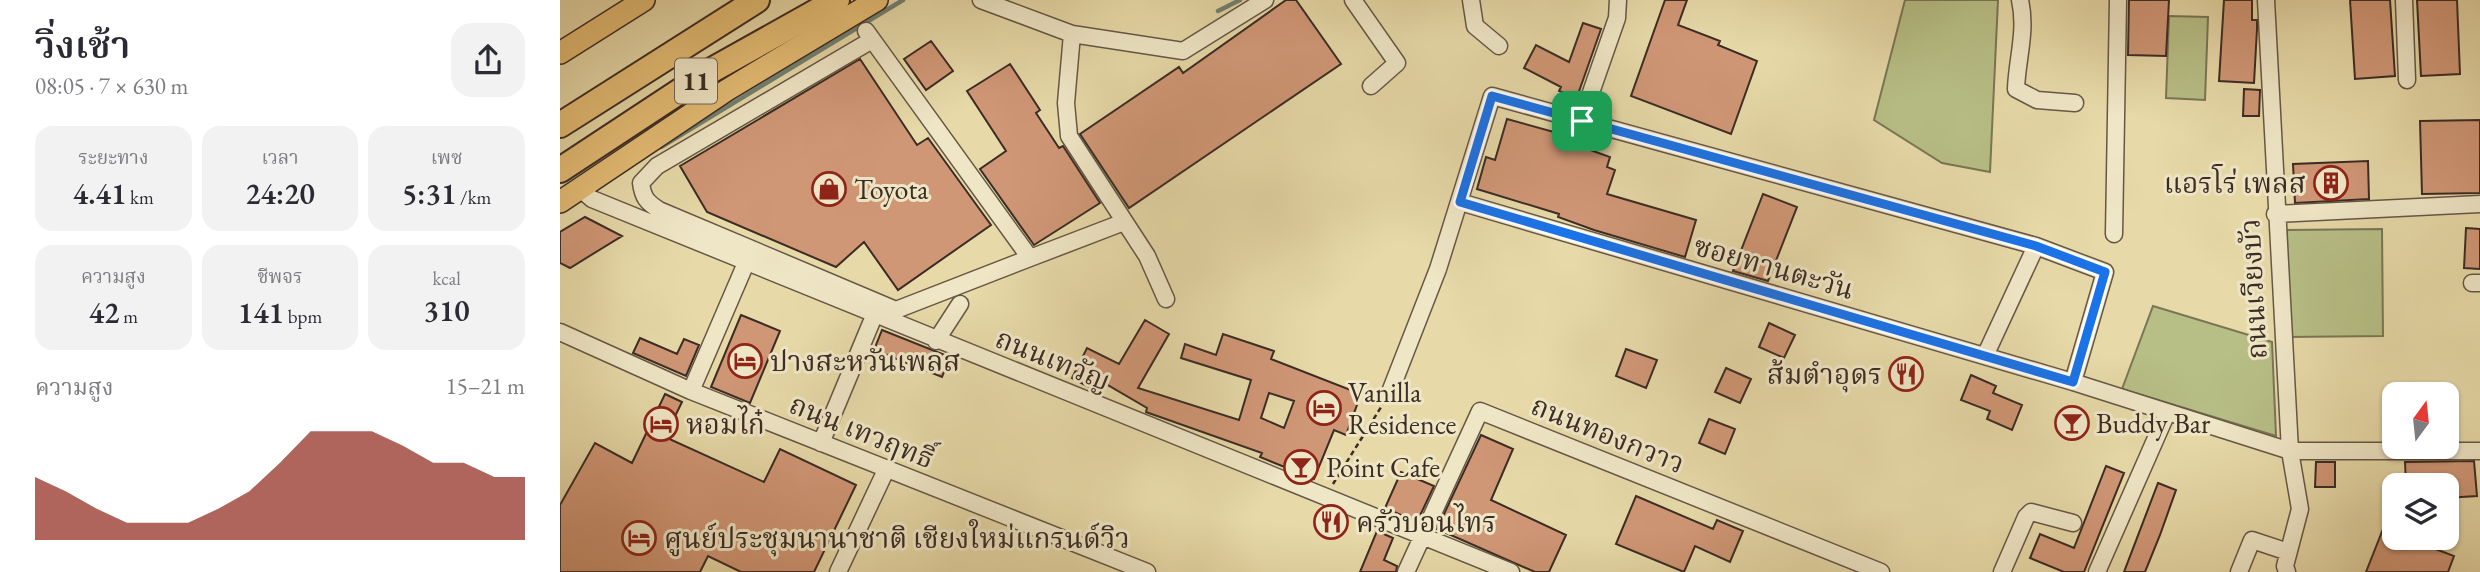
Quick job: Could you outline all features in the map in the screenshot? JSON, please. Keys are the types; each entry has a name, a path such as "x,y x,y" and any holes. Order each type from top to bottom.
{"highway":[{"name":"11","path":"560,125 757,0"},
{"name":"11","path":"560,170 712,70 837,0"}],"main road":[{"path":"560,53 644,0"},
{"path":"560,202 727,90 877,0"}],"street":[{"path":"981,0 1072,34 1183,51 1265,0"},
{"path":"1353,0 1397,63 1371,86"},
{"path":"1471,0 1475,26 1499,46"},
{"path":"1588,101 1617,18 1618,0"},
{"path":"2020,0 2023,39 2017,62 2016,89 2037,100 2075,103"},
{"path":"2114,234 2118,0"},
{"name":"ถนนเวียงบัว","path":"2266,0 2275,214 2290,451 2300,509 2288,552 2287,572"},
{"path":"2404,0 2407,80"},
{"path":"1072,34 1066,103 1069,136 1147,256 1166,299"},
{"path":"1030,258 869,36 657,166 641,183 643,195 659,210 896,310 1124,222"},
{"path":"1390,392 1438,269 1492,96 2036,246 2105,272 2073,382"},
{"name":"ถนนเทวัญ","path":"579,188 592,200 1511,572"},
{"name":"ซอยทานตะวัน","path":"1460,202 2073,382 2290,451 2480,451"},
{"path":"2275,214 2480,204"},
{"path":"1985,356 2036,246"},
{"path":"691,391 746,263"},
{"path":"936,341 960,304"},
{"path":"821,443 874,316"},
{"name":"ถนน เทวฤทธิ์","path":"560,332 691,391 1147,572"},
{"name":"ถนนทองกวาว","path":"1406,572 1480,411 1881,572"},
{"path":"2097,572 2166,412"},
{"path":"838,572 887,470"},
{"path":"2002,572 2026,517 2031,512 2073,523"},
{"path":"2239,572 2252,540 2288,552"}],"path":[{"path":"1325,497 1390,392"}],"green space":[{"path":"1905,0 1998,0 1990,172 1942,163 1874,120"},
{"path":"2169,16 2208,17 2205,100 2166,98"},
{"path":"2382,229 2383,336 2288,337 2287,230"},
{"path":"2153,306 2272,342 2276,436 2122,389"}],"building":[{"path":"1286,0 1296,0 1341,64 1129,208 1080,134 1179,67 1183,73"},
{"path":"1665,0 1687,0 1678,25 1720,41 1718,45 1757,61 1731,134 1631,96"},
{"path":"2129,0 2169,0 2166,56 2128,55"},
{"path":"2224,0 2252,0 2252,20 2257,20 2254,83 2219,81"},
{"path":"2350,0 2390,0 2395,76 2355,79"},
{"path":"2417,0 2457,0 2460,74 2421,76"},
{"path":"1583,23 1601,29 1577,97 1559,91 1561,87 1524,68 1536,45 1569,62"},
{"path":"931,41 953,71 926,90 904,59"},
{"name":"Toyota","path":"860,59 917,145 928,138 991,225 898,290 864,242 836,267 707,212 680,166"},
{"path":"1010,64 1040,110 1036,113 1059,148 1063,146 1100,203 1034,245 980,169 1006,151 967,91"},
{"path":"2244,89 2260,90 2259,116 2243,116"},
{"path":"1507,119 1572,137 1571,143 1610,157 1607,167 1615,170 1607,194 1696,220 1685,257 1594,230 1558,217 1559,214 1477,189 1486,157 1495,160"},
{"path":"2480,120 2480,193 2422,194 2420,121"},
{"name":"แอรโร่ เพลส","path":"2368,161 2369,199 2295,203 2293,164"},
{"path":"1763,194 1797,207 1768,281 1733,271"},
{"path":"585,217 622,236 570,268 560,263 560,232"},
{"path":"2466,228 2480,229 2480,269 2464,268"},
{"name":"ปางสะหวันเพลส","path":"741,315 780,331 750,403 711,387"},
{"path":"1145,320 1169,334 1138,388 1239,420 1251,380 1181,358 1185,344 1216,355 1223,334 1274,351 1271,359 1361,394 1346,435 1334,430 1314,479 1260,457 1262,453 1146,412 1147,408 1099,380 1094,390 1072,378 1087,348 1119,364","holes":["1269,393 1294,401 1284,428 1261,418"]},
{"path":"1769,323 1795,335 1784,358 1759,347"},
{"path":"882,330 950,357 942,377 874,350"},
{"name":"ปางสะหวันเพลส","path":"640,338 677,354 684,339 699,345 686,376 633,353"},
{"path":"1626,349 1657,360 1646,388 1616,376"},
{"path":"1726,368 1751,379 1740,403 1715,392"},
{"path":"1971,375 1996,386 1993,393 2022,405 2012,430 1987,419 1990,411 1961,400"},
{"path":"665,394 682,402 665,437 764,482 780,449 856,485 814,572 741,572 708,556 700,572 560,572 560,505 595,443 632,463"},
{"path":"1709,419 1735,429 1725,454 1699,443"},
{"path":"1481,435 1513,449 1491,500 1566,535 1549,572 1535,572 1437,529"},
{"path":"2474,461 2477,496 2459,497 2459,473 2405,473 2405,462"},
{"path":"2316,462 2335,462 2335,487 2315,487"},
{"path":"2106,466 2124,473 2084,572 2064,572 2030,558 2040,534 2074,548"},
{"path":"1401,472 1434,486 1417,522 1385,508"},
{"path":"2158,483 2176,490 2160,535 2145,572 2124,572"},
{"path":"1636,496 1713,529 1717,520 1743,531 1730,562 1695,546 1684,572 1616,544"},
{"path":"1377,531 1393,538 1384,560 1397,566 1396,572 1360,572"},
{"path":"2382,532 2382,550 2438,550 2454,556 2448,572 2366,572"}],"waterway":[{"path":"661,147 903,0"},
{"path":"1218,11 1240,0"}],"place":[{"name":"แอรโร่ เพลส","path":"2331,183"},
{"name":"Toyota","path":"829,189"},
{"name":"ปางสะหวันเพลส","path":"745,361"},
{"name":"ส้มตำอุดร","path":"1906,374"},
{"name":"Vanilla Residence","path":"1324,408"},
{"name":"Buddy Bar","path":"2072,423"},
{"name":"หอมไก๋","path":"661,424"},
{"name":"Point Cafe","path":"1301,467"},
{"name":"ครัวบอนไทร","path":"1331,522"},
{"name":"ศูนย์ประชุมนานาชาติ เชียงใหม่แกรนด์วิว","path":"639,538"}],"route":[{"path":"1492,96 1582,121 2036,246 2105,272 2073,382 1460,202 1492,96"}]}
